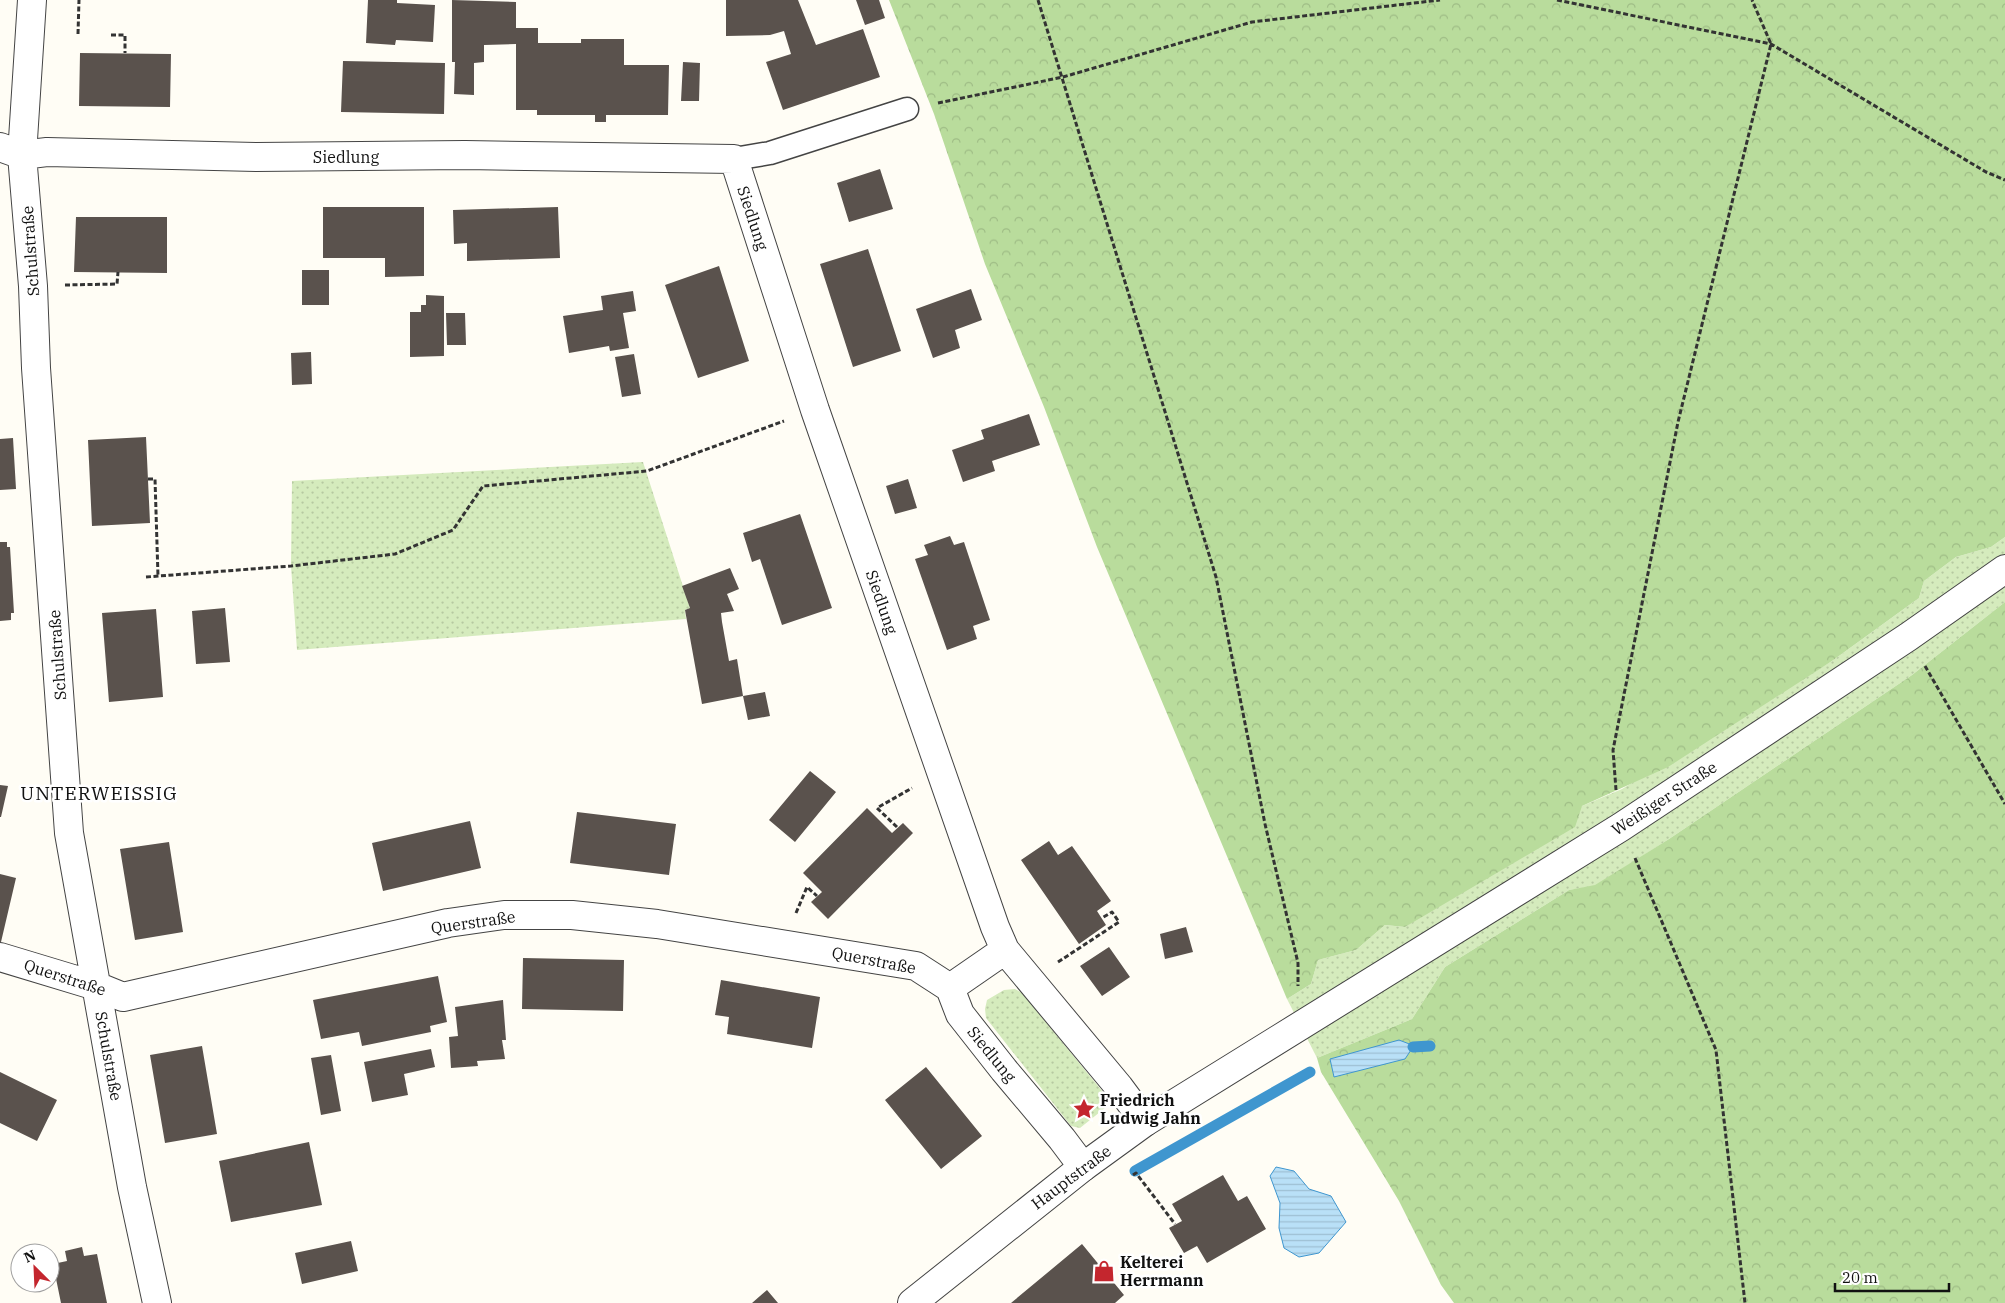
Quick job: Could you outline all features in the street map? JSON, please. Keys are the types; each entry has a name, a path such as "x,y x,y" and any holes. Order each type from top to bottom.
{"street":[{"name":"Schulstraße","path":"32,0 11,151 33,286 36,368 69,833 132,1187 157,1303"},
{"name":"Siedlung","path":"11,151 265,157 465,155 734,159 815,410 995,927 1005,950 1119,1087 1144,1122"},
{"name":"Weißiger Straße","path":"1316,1015 1621,827 1908,637 2005,569"},
{"name":"Querstraße","path":"0,957 96,986 123,997 448,923 504,915 558,915 657,924 916,966 950,988"},
{"path":"950,988 1005,950"},
{"name":"Siedlung","path":"950,988 960,1014 1083,1167"},
{"name":"Hauptstraße","path":"912,1303 1083,1167 1144,1122 1316,1015"}],"lane":[{"path":"734,159 770,153 907,109"}],"path":[{"path":"78,34 79,0"},
{"path":"1038,0 1216,577 1265,824 1298,963 1298,990"},
{"path":"907,109 1063,77 1252,22 1440,0"},
{"path":"1558,0 1771,44 1986,172 2005,180"},
{"path":"1744,1303 1716,1050 1648,885 1621,827 1613,750 1678,422 1771,44 1752,0"},
{"path":"111,35 125,35 124,53"},
{"path":"33,286 117,284 118,272"},
{"path":"146,577 291,566 395,554 453,530 483,486 647,471 815,410"},
{"path":"148,479 156,479 158,576"},
{"path":"1908,637 2005,804"},
{"path":"897,827 877,808 916,785"},
{"path":"793,920 807,887 817,896"},
{"path":"1056,963 1119,922 1112,912 1102,918"},
{"path":"1137,1176 1175,1224"}],"green space":[{"path":"889,0 2005,0 2005,537 1991,547 1956,557 1924,581 1919,598 1832,661 1668,767 1582,806 1575,827 1405,927 1385,925 1356,950 1318,960 1311,984 1287,999 1097,547 1044,407 985,264 934,114"},
{"path":"643,462 690,608 685,610 686,619 297,650 291,566 292,481"},
{"path":"2005,537 2005,602 1912,675 1669,839 1595,886 1569,890 1445,967 1412,1019 1317,1058 1287,999 1311,984 1318,960 1356,950 1385,925 1405,927 1582,806 1622,789 1832,661 1919,598 1924,581 1956,557 1991,547"},
{"path":"2005,602 2005,1303 1454,1303 1441,1285 1399,1201 1321,1072 1317,1058 1412,1019 1445,967 1569,890 1595,885 1669,839 1912,675"},
{"path":"1015,989 1022,993 1107,1097 1105,1108 1080,1128 1071,1126 986,1018 987,1000 1004,990"}],"water":[{"path":"1399,1040 1413,1047 1405,1059 1334,1077 1330,1059"},
{"path":"1276,1167 1294,1171 1309,1189 1331,1196 1346,1222 1319,1253 1299,1257 1284,1248 1279,1228 1280,1203 1270,1176"}],"building":[{"path":"368,0 397,0 397,3 435,5 433,42 396,40 395,45 366,43"},
{"path":"452,0 516,2 516,28 538,28 538,43 581,43 581,39 624,39 624,65 669,65 668,115 606,115 606,122 595,122 595,115 537,115 537,110 516,110 516,44 484,45 484,62 474,63 474,95 454,94 455,62 452,62"},
{"path":"726,0 798,0 816,45 863,29 880,77 783,110 766,62 791,54 784,31 770,35 726,36"},
{"path":"856,0 879,0 885,18 865,25"},
{"path":"80,53 171,54 170,107 79,106"},
{"path":"343,61 445,63 444,114 341,112"},
{"path":"683,62 700,63 699,101 681,101"},
{"path":"880,169 893,209 849,222 837,183"},
{"path":"323,207 424,207 424,276 385,277 385,258 323,258"},
{"path":"558,207 560,258 467,261 467,243 454,244 453,210"},
{"path":"76,217 167,217 167,273 74,272"},
{"path":"868,249 901,351 853,367 820,264"},
{"path":"719,266 749,361 698,378 665,285"},
{"path":"302,270 329,270 329,305 302,305"},
{"path":"971,289 982,320 955,330 960,348 933,358 916,309"},
{"path":"633,291 636,311 623,313 629,348 610,351 609,346 569,353 563,316 603,310 601,296"},
{"path":"426,295 444,296 444,356 410,357 410,312 421,312 421,305 426,305"},
{"path":"446,313 465,313 466,345 447,345"},
{"path":"311,352 312,384 292,385 291,353"},
{"path":"634,354 641,394 622,397 615,357"},
{"path":"1029,414 1040,445 992,461 995,471 963,482 952,450 984,439 981,430"},
{"path":"146,437 150,523 92,526 88,440"},
{"path":"13,438 16,489 0,490 0,439"},
{"path":"908,479 917,508 895,514 886,486"},
{"path":"800,514 832,608 782,625 760,559 752,562 743,533"},
{"path":"950,536 954,545 964,542 990,620 973,626 977,639 947,650 915,559 928,555 924,545"},
{"path":"0,542 7,542 7,547 10,547 14,613 11,613 11,620 0,621"},
{"path":"730,568 739,589 727,594 734,611 721,613 729,661 737,659 743,696 702,704 685,610 690,608 682,586"},
{"path":"225,608 230,662 196,664 192,611"},
{"path":"156,609 163,697 109,702 102,613"},
{"path":"765,692 770,716 748,720 743,696"},
{"path":"810,771 836,792 795,842 769,820"},
{"path":"0,785 8,786 1,817 0,817"},
{"path":"867,808 892,833 903,823 913,833 828,919 811,902 822,892 803,873"},
{"path":"577,812 676,824 669,875 570,863"},
{"path":"470,821 481,868 383,891 372,843"},
{"path":"1049,841 1058,855 1072,846 1111,901 1097,911 1106,925 1079,944 1021,860"},
{"path":"169,842 183,932 135,940 120,849"},
{"path":"0,874 16,878 1,942 0,942"},
{"path":"1186,927 1193,952 1165,959 1160,934"},
{"path":"1109,947 1130,977 1102,996 1080,966"},
{"path":"523,958 624,960 623,1011 522,1009"},
{"path":"438,976 447,1022 430,1026 431,1032 362,1046 359,1032 321,1039 313,1000"},
{"path":"721,980 820,997 812,1048 727,1034 729,1017 715,1015"},
{"path":"503,1000 506,1040 502,1040 505,1059 477,1061 478,1066 451,1068 449,1037 458,1036 455,1007"},
{"path":"202,1046 217,1134 165,1143 150,1055"},
{"path":"431,1049 435,1067 404,1074 408,1095 372,1102 364,1062"},
{"path":"331,1055 341,1111 321,1115 311,1058"},
{"path":"926,1067 982,1136 941,1169 885,1100"},
{"path":"0,1072 57,1100 37,1141 0,1123"},
{"path":"309,1142 322,1205 231,1222 219,1161"},
{"path":"1223,1175 1238,1201 1247,1196 1266,1229 1207,1263 1197,1246 1184,1253 1169,1228 1182,1221 1172,1204"},
{"path":"351,1241 358,1271 302,1284 295,1253"},
{"path":"1082,1244 1124,1295 1115,1303 1011,1303"},
{"path":"82,1247 84,1256 97,1254 107,1303 61,1303 59,1293 60,1262 67,1261 65,1251"},
{"path":"767,1290 778,1303 752,1303"}],"waterway":[{"path":"1413,1047 1430,1046"},
{"path":"1135,1171 1310,1072"}],"place":[{"name":"Friedrich Ludwig Jahn","path":"1084,1109"},
{"name":"Kelterei Herrmann","path":"1104,1271"}],"district":[{"name":"UNTERWEISSIG","path":"99,793"}]}
